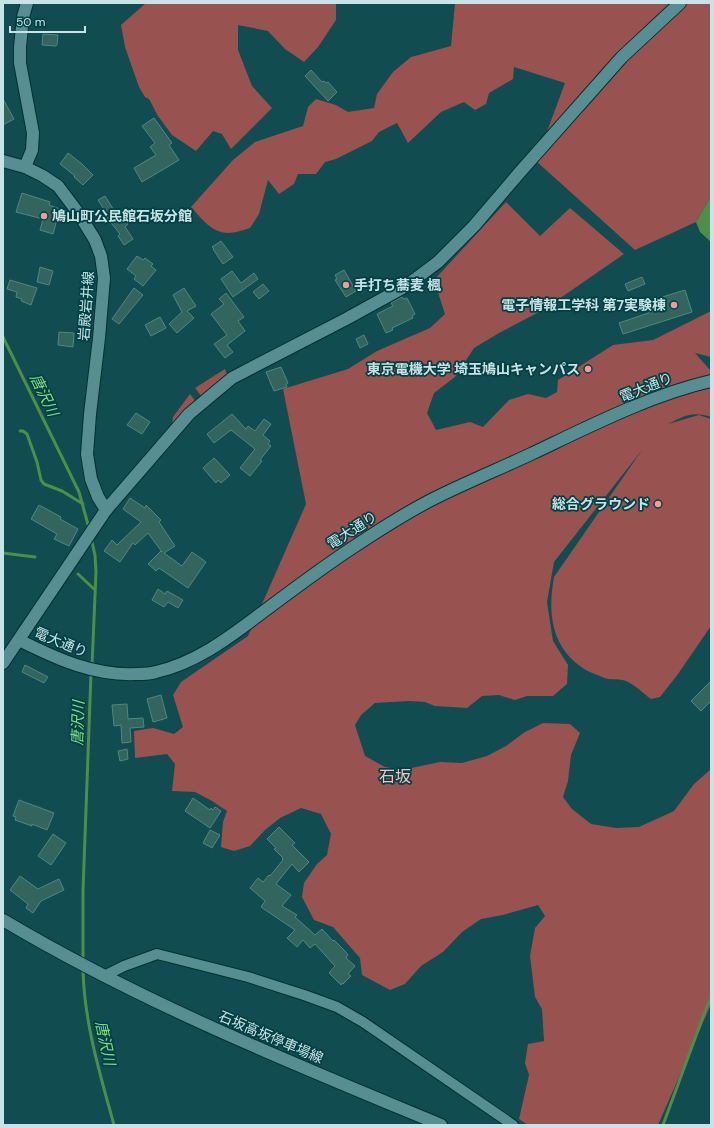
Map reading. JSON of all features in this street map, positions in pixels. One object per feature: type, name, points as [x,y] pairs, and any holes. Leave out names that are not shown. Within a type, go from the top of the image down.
[{"type":"street","points":[[25,166],[32,150],[33,133],[20,63],[23,17],[28,3]]},
{"type":"street","points":[[3,663],[103,515],[189,414],[232,378],[406,286],[438,262],[474,226],[622,57],[680,3]]},
{"type":"street","name":"岩殿岩井線","points":[[3,161],[25,166],[58,186],[79,214],[95,240],[101,256],[104,278],[87,454],[91,479],[103,515]]},
{"type":"street","name":"電大通り","points":[[19,640],[55,658],[78,667],[103,673],[154,673],[178,667],[196,659],[232,635],[352,547],[395,520],[436,498],[639,405],[691,386],[711,381]]},
{"type":"street","name":"石坂高坂停車場線","points":[[3,920],[70,959],[176,1012],[268,1053],[441,1125]]},
{"type":"street","points":[[104,976],[124,966],[157,954],[248,977],[304,995],[337,1008],[363,1022],[513,1125]]},
{"type":"shaded area","points":[[146,3],[336,3],[336,20],[318,47],[304,62],[285,49],[268,31],[238,25],[238,50],[252,86],[272,108],[231,149],[222,134],[213,131],[196,151],[172,135],[158,116],[149,99],[145,97],[139,87],[125,47],[121,25]]},
{"type":"shaded area","points":[[455,3],[711,3],[711,196],[696,222],[635,250],[536,161],[565,83],[514,67],[513,79],[489,93],[486,104],[475,110],[464,102],[441,112],[408,143],[397,123],[379,132],[372,141],[336,159],[325,162],[316,174],[298,174],[294,184],[279,194],[268,180],[259,214],[250,228],[231,233],[222,232],[207,224],[191,207],[233,160],[255,142],[303,126],[308,107],[316,99],[336,105],[348,112],[374,108],[377,94],[393,72],[411,57],[451,46]]},
{"type":"shaded area","points":[[711,196],[711,242],[700,232],[696,222]]},
{"type":"shaded area","points":[[506,202],[540,236],[570,208],[624,254],[543,310],[474,348],[455,377],[434,393],[427,413],[436,430],[470,422],[483,427],[509,400],[528,394],[546,398],[557,392],[558,380],[613,345],[653,340],[711,311],[711,357],[695,353],[711,371],[711,417],[694,414],[668,424],[699,415],[711,419],[711,626],[678,674],[660,697],[651,699],[629,682],[605,678],[582,668],[570,657],[562,647],[557,637],[551,602],[554,577],[642,450],[554,562],[547,602],[553,641],[568,665],[567,684],[553,696],[527,696],[515,700],[499,695],[482,696],[467,708],[435,706],[425,702],[409,701],[375,703],[361,715],[355,725],[365,756],[385,767],[402,770],[440,762],[462,763],[487,756],[506,746],[525,732],[543,723],[570,724],[580,733],[571,755],[568,781],[563,797],[572,809],[591,824],[616,828],[639,827],[674,811],[694,784],[711,769],[711,1004],[658,1125],[528,1125],[519,1119],[529,1075],[525,1063],[528,1044],[544,1041],[542,1009],[535,997],[530,956],[535,928],[545,916],[538,905],[503,915],[481,919],[462,932],[443,952],[421,966],[405,984],[390,990],[362,975],[360,958],[333,927],[314,920],[302,897],[304,883],[317,864],[327,855],[331,834],[321,814],[301,808],[280,818],[265,830],[250,846],[234,851],[221,847],[223,822],[227,811],[195,792],[172,791],[175,764],[167,754],[135,758],[134,731],[153,728],[174,734],[183,727],[173,695],[181,682],[248,636],[306,504],[283,389],[348,369],[377,351],[430,328],[445,314],[434,280]]},
{"type":"shaded area","points":[[225,369],[228,377],[202,397],[195,388]]},
{"type":"shaded area","points":[[190,394],[196,402],[172,427],[173,417]]},
{"type":"building","points":[[43,34],[58,35],[57,45],[42,45]]},
{"type":"building","points":[[311,70],[322,82],[328,82],[337,92],[328,101],[305,76]]},
{"type":"building","points":[[3,99],[14,119],[3,125]]},
{"type":"building","points":[[154,118],[172,143],[169,145],[179,160],[142,182],[134,168],[156,155],[150,147],[155,143],[142,126]]},
{"type":"building","points":[[68,153],[93,175],[83,185],[74,177],[75,176],[60,164]]},
{"type":"building","name":"鳩山町公民館石坂分館","points":[[22,193],[50,202],[49,205],[60,209],[53,234],[40,230],[43,219],[16,212]]},
{"type":"building","points":[[105,196],[115,212],[116,210],[128,224],[125,227],[133,239],[124,245],[118,236],[120,234],[107,218],[109,217],[98,200]]},
{"type":"building","points":[[221,241],[233,257],[223,264],[212,247]]},
{"type":"building","points":[[137,256],[143,260],[145,258],[153,264],[151,266],[156,270],[143,286],[134,279],[136,276],[127,269]]},
{"type":"building","points":[[40,267],[53,271],[49,285],[37,282]]},
{"type":"building","name":"手打ち蕎麦 楓","points":[[344,270],[356,291],[346,297],[335,280],[337,279],[335,275]]},
{"type":"building","points":[[232,271],[241,283],[254,273],[258,279],[233,297],[221,279]]},
{"type":"building","points":[[642,277],[645,284],[628,291],[625,284]]},
{"type":"building","points":[[10,280],[37,288],[31,305],[16,297],[17,292],[7,289]]},
{"type":"building","points":[[263,284],[269,291],[259,299],[253,292]]},
{"type":"building","points":[[134,288],[143,295],[119,324],[112,319]]},
{"type":"building","points":[[184,288],[196,306],[187,311],[194,318],[177,333],[169,324],[182,312],[173,295]]},
{"type":"building","points":[[685,290],[692,312],[623,334],[619,323],[660,309],[656,299]]},
{"type":"building","points":[[226,293],[244,317],[238,321],[245,331],[227,345],[233,352],[225,358],[214,344],[227,335],[211,314],[224,304],[219,299]]},
{"type":"building","points":[[402,297],[404,299],[407,298],[415,314],[412,316],[413,318],[392,328],[393,330],[386,333],[377,314],[393,306],[391,303]]},
{"type":"building","points":[[160,317],[166,328],[151,336],[145,325]]},
{"type":"building","points":[[59,332],[74,333],[73,347],[58,345]]},
{"type":"building","points":[[364,335],[368,344],[360,348],[356,339]]},
{"type":"building","points":[[281,367],[288,383],[286,384],[287,387],[274,391],[266,372]]},
{"type":"building","points":[[136,413],[150,422],[142,434],[127,425]]},
{"type":"building","points":[[232,414],[246,429],[248,426],[255,431],[264,419],[271,424],[263,435],[270,441],[268,444],[271,446],[260,460],[262,461],[250,476],[240,468],[255,449],[231,430],[214,443],[207,434]]},
{"type":"building","points":[[214,458],[230,475],[221,483],[218,480],[216,483],[203,468]]},
{"type":"building","points":[[130,498],[145,508],[146,505],[161,520],[159,522],[175,546],[164,553],[182,566],[192,552],[206,562],[188,588],[159,568],[156,571],[148,564],[161,551],[162,552],[148,533],[135,545],[133,543],[120,562],[104,551],[112,540],[117,545],[141,522],[123,509]]},
{"type":"building","points":[[39,505],[61,517],[60,519],[78,529],[69,546],[54,539],[57,534],[31,519]]},
{"type":"building","points":[[158,589],[165,594],[167,591],[183,600],[178,608],[168,602],[164,607],[152,600]]},
{"type":"building","points":[[25,665],[48,677],[44,683],[22,672]]},
{"type":"building","points":[[711,681],[711,701],[701,711],[691,701]]},
{"type":"building","points":[[161,695],[167,718],[153,722],[147,699]]},
{"type":"building","points":[[127,704],[128,719],[143,718],[144,727],[130,728],[131,742],[122,743],[121,725],[114,726],[112,705]]},
{"type":"building","points":[[127,749],[128,759],[120,761],[118,751]]},
{"type":"building","points":[[193,798],[210,810],[211,808],[213,810],[215,807],[221,811],[210,828],[185,811]]},
{"type":"building","points":[[19,800],[54,813],[47,830],[32,824],[32,826],[15,820],[16,817],[13,816]]},
{"type":"building","points":[[279,827],[295,843],[292,845],[309,862],[299,872],[292,864],[276,884],[291,895],[282,906],[297,915],[295,917],[315,935],[322,929],[348,955],[346,958],[355,966],[348,974],[351,976],[341,985],[329,973],[335,966],[315,944],[310,948],[303,940],[297,947],[287,938],[295,930],[261,907],[265,901],[250,888],[258,878],[263,882],[283,860],[283,858],[274,849],[276,848],[267,839]]},
{"type":"building","points":[[210,830],[220,835],[212,848],[203,843]]},
{"type":"building","points":[[53,834],[66,843],[51,865],[38,856]]},
{"type":"building","points":[[20,876],[38,889],[59,879],[64,890],[41,901],[33,913],[26,908],[28,904],[10,890]]},
{"type":"waterway","name":"唐沢川","points":[[3,337],[79,492],[89,528]]},
{"type":"waterway","points":[[20,431],[27,434],[37,462],[41,480],[44,484],[62,491],[83,504]]},
{"type":"waterway","name":"唐沢川","points":[[91,538],[95,555],[96,572],[92,666]]},
{"type":"waterway","points":[[3,553],[35,557]]},
{"type":"waterway","points":[[78,574],[94,589]]},
{"type":"waterway","name":"唐沢川","points":[[83,961],[83,891],[91,673]]},
{"type":"waterway","name":"唐沢川","points":[[83,969],[86,1009],[98,1067],[114,1125]]},
{"type":"waterway","points":[[663,1125],[707,1006],[711,999]]},
{"type":"place","name":"鳩山町公民館石坂分館","points":[[44,216]]},
{"type":"place","name":"手打ち蕎麦 楓","points":[[346,285]]},
{"type":"place","name":"電子情報工学科 第7実験棟","points":[[674,305]]},
{"type":"place","name":"東京電機大学 埼玉鳩山キャンパス","points":[[588,369]]},
{"type":"place","name":"総合グラウンド","points":[[658,504]]},
{"type":"district","name":"石坂","points":[[395,776]]}]
